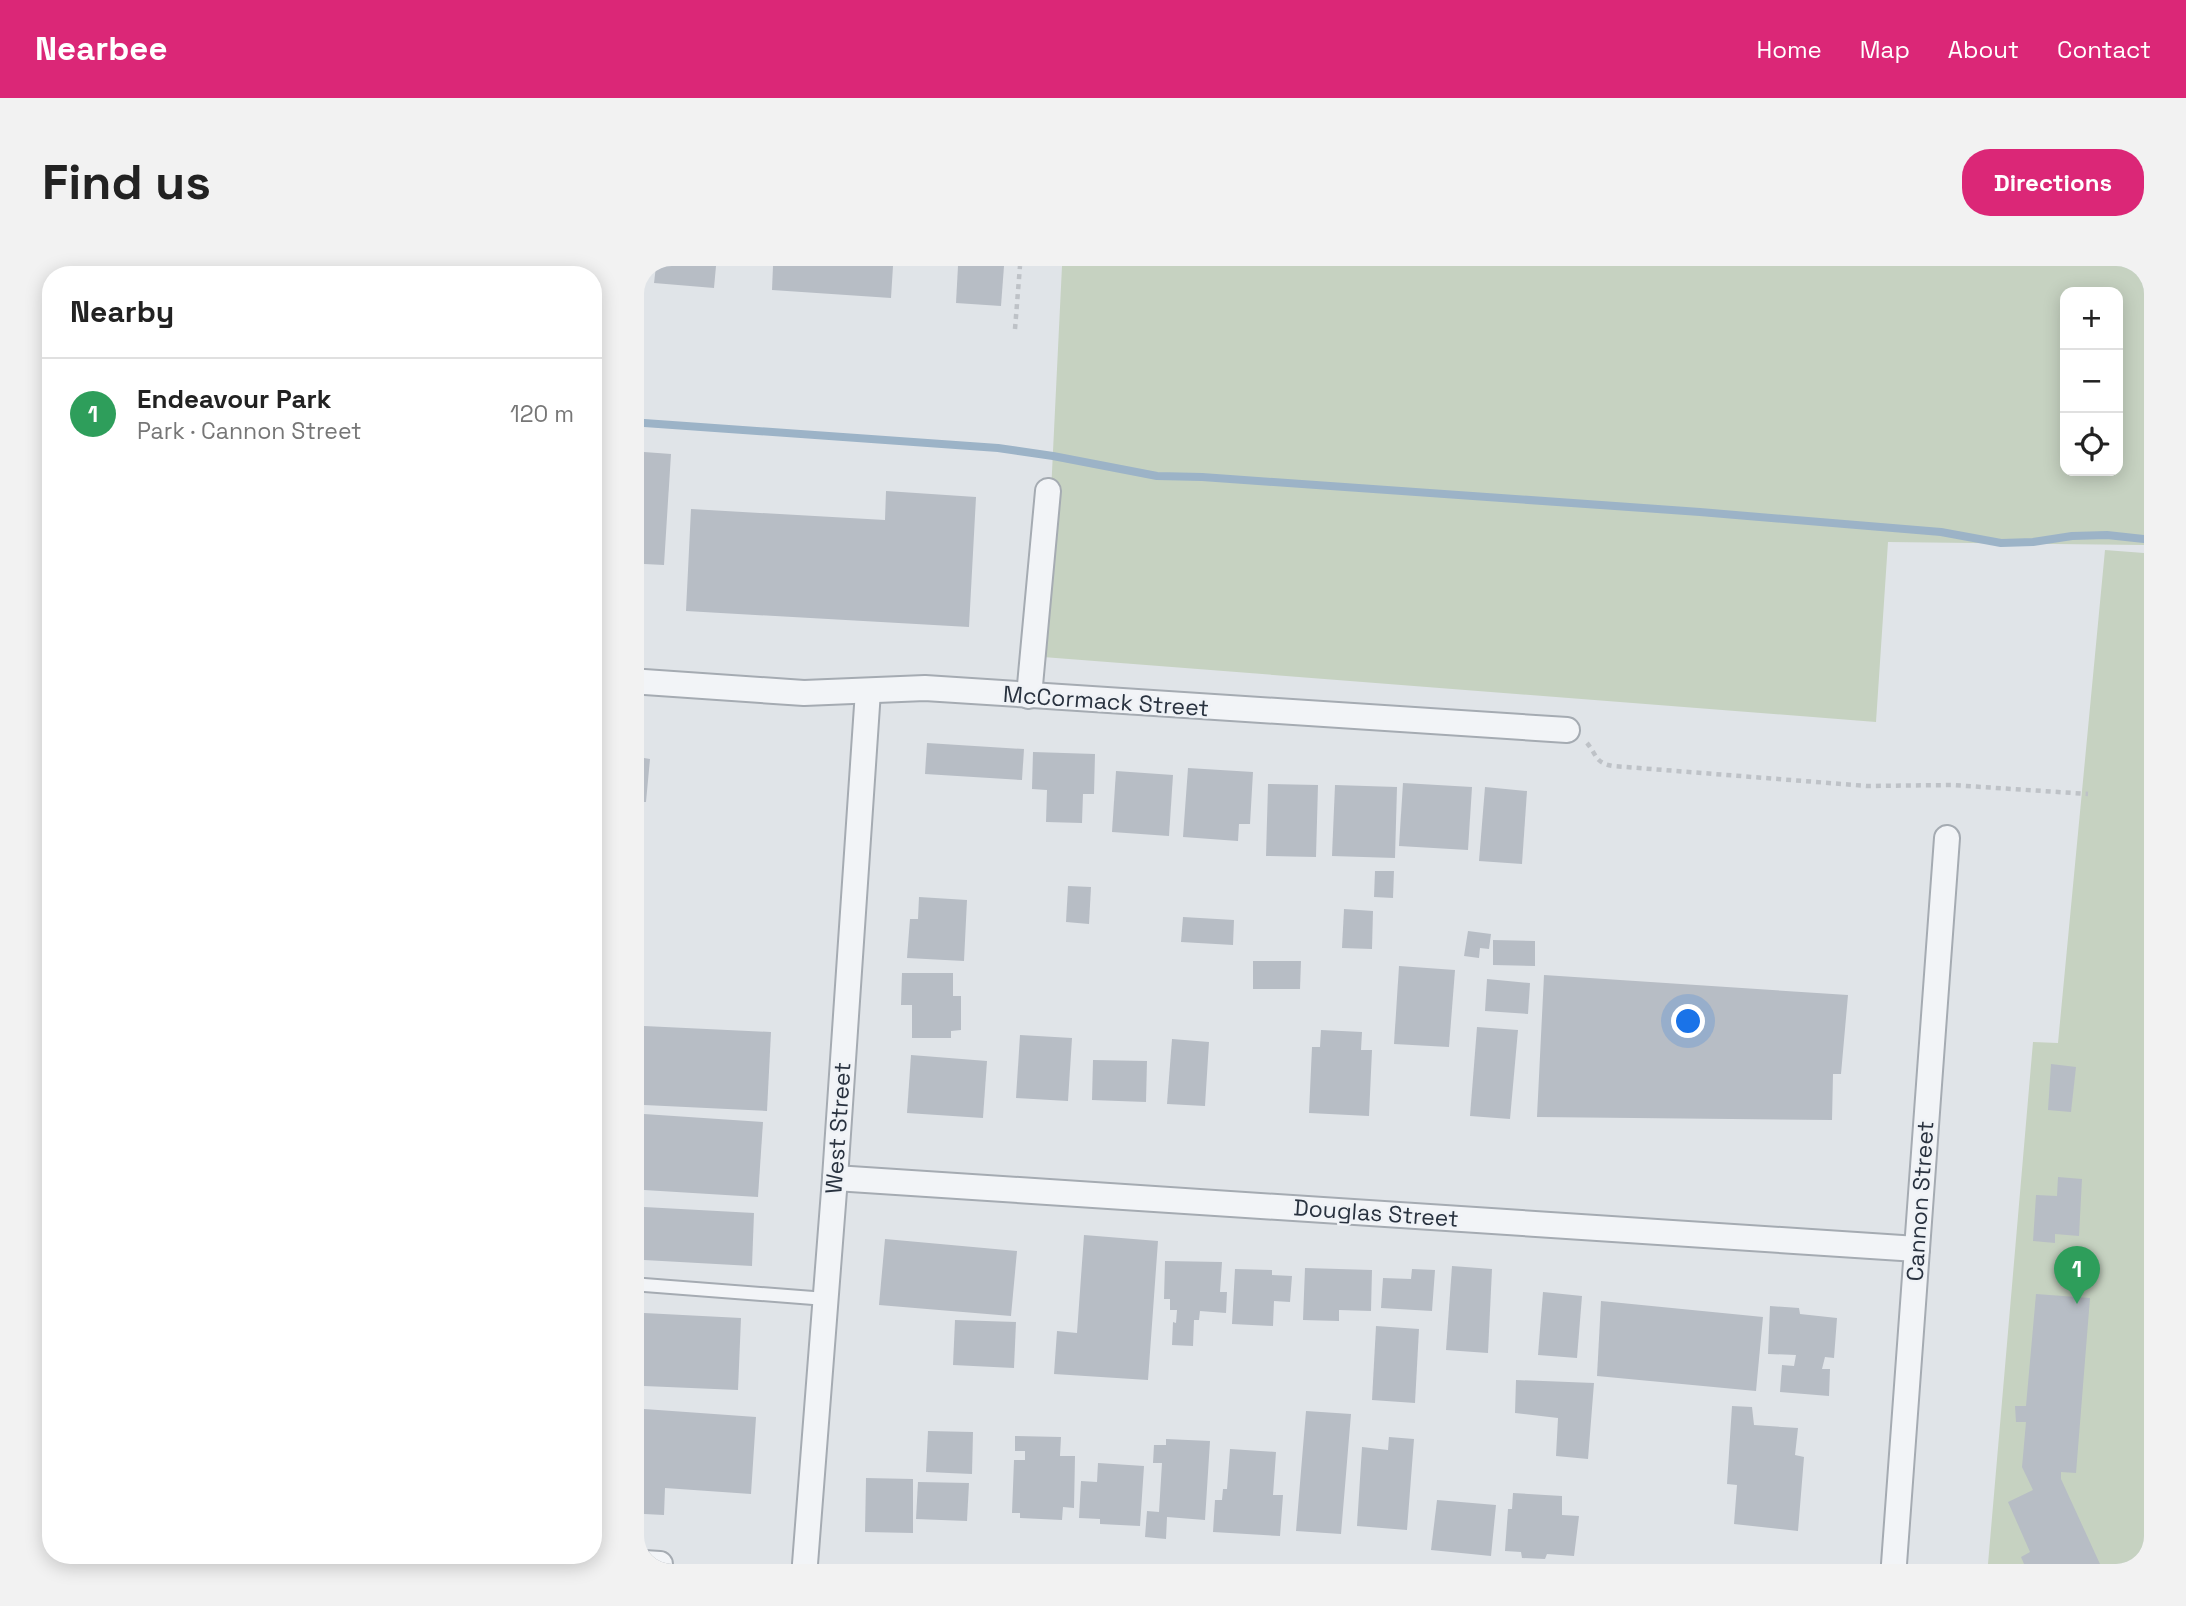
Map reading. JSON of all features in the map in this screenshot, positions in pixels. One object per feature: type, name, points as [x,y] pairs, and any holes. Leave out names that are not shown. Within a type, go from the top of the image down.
[{"type":"street","points":[[1029,696],[1048,491]]},
{"type":"street","name":"McCormack Street","points":[[644,682],[804,693],[925,688],[1567,730]]},
{"type":"street","name":"West Street","points":[[805,1564],[835,1178],[868,691]]},
{"type":"street","name":"Cannon Street","points":[[1894,1564],[1947,838]]},
{"type":"street","name":"Douglas Street","points":[[835,1178],[1917,1249]]},
{"type":"street","points":[[644,1563],[660,1564]]},
{"type":"lane","points":[[644,1285],[826,1299]]},
{"type":"path","points":[[1015,328],[1020,266]]},
{"type":"path","points":[[1567,730],[1584,740],[1590,746],[1594,757],[1605,765],[1867,786],[1952,785],[2088,794]]},
{"type":"green space","points":[[1062,266],[2144,266],[2144,545],[1888,542],[1876,722],[1043,657]]},
{"type":"green space","points":[[2105,550],[2144,553],[2144,1564],[1988,1564],[2033,1042],[2058,1043]]},
{"type":"building","points":[[656,266],[716,266],[714,288],[654,283]]},
{"type":"building","points":[[773,266],[893,266],[891,298],[772,290]]},
{"type":"building","points":[[958,266],[1004,266],[1001,306],[956,303]]},
{"type":"building","points":[[644,452],[671,454],[664,565],[644,564]]},
{"type":"building","points":[[886,491],[976,497],[969,627],[686,611],[691,509],[885,520]]},
{"type":"building","points":[[927,743],[1024,749],[1022,780],[925,774]]},
{"type":"building","points":[[1033,752],[1095,754],[1094,794],[1083,794],[1082,823],[1046,822],[1047,790],[1032,789]]},
{"type":"building","points":[[644,758],[650,759],[646,802],[644,802]]},
{"type":"building","points":[[1188,768],[1253,772],[1250,824],[1239,824],[1238,841],[1183,837]]},
{"type":"building","points":[[1116,771],[1173,775],[1169,836],[1112,832]]},
{"type":"building","points":[[1403,783],[1472,787],[1468,850],[1399,846]]},
{"type":"building","points":[[1268,784],[1318,785],[1316,857],[1266,856]]},
{"type":"building","points":[[1335,785],[1397,787],[1395,858],[1332,856]]},
{"type":"building","points":[[1485,787],[1527,791],[1522,864],[1479,861]]},
{"type":"building","points":[[1375,871],[1394,871],[1393,898],[1374,897]]},
{"type":"building","points":[[1068,886],[1091,887],[1089,924],[1066,922]]},
{"type":"building","points":[[919,897],[967,900],[964,961],[907,958],[910,919],[918,919]]},
{"type":"building","points":[[1344,909],[1373,911],[1372,949],[1342,948]]},
{"type":"building","points":[[1183,917],[1234,920],[1233,945],[1181,942]]},
{"type":"building","points":[[1468,931],[1491,934],[1489,949],[1480,948],[1479,958],[1464,956]]},
{"type":"building","points":[[1493,940],[1535,941],[1535,966],[1493,965]]},
{"type":"building","points":[[1253,961],[1301,961],[1300,989],[1253,989]]},
{"type":"building","points":[[1399,966],[1455,970],[1449,1047],[1394,1044]]},
{"type":"building","points":[[902,973],[953,973],[953,996],[961,996],[961,1030],[951,1031],[951,1038],[912,1038],[912,1005],[901,1005]]},
{"type":"building","points":[[1544,975],[1848,995],[1841,1074],[1833,1074],[1832,1120],[1537,1117]]},
{"type":"building","points":[[1487,979],[1530,983],[1528,1014],[1485,1011]]},
{"type":"building","points":[[644,1026],[771,1032],[767,1111],[644,1105]]},
{"type":"building","points":[[1477,1027],[1518,1030],[1510,1119],[1470,1116]]},
{"type":"building","points":[[1321,1030],[1362,1032],[1361,1050],[1372,1050],[1369,1116],[1309,1113],[1312,1047],[1320,1047]]},
{"type":"building","points":[[1020,1035],[1072,1038],[1068,1101],[1016,1098]]},
{"type":"building","points":[[1172,1039],[1209,1042],[1205,1106],[1167,1104]]},
{"type":"building","points":[[911,1055],[987,1061],[983,1118],[907,1113]]},
{"type":"building","points":[[1093,1060],[1147,1061],[1146,1102],[1092,1100]]},
{"type":"building","points":[[2051,1064],[2076,1067],[2071,1112],[2048,1110]]},
{"type":"building","points":[[644,1114],[763,1122],[758,1197],[644,1190]]},
{"type":"building","points":[[2058,1177],[2082,1179],[2079,1236],[2055,1234],[2055,1243],[2033,1241],[2036,1195],[2057,1196]]},
{"type":"building","points":[[644,1207],[754,1213],[752,1266],[644,1260]]},
{"type":"building","points":[[1084,1235],[1158,1241],[1148,1380],[1054,1374],[1057,1331],[1077,1333]]},
{"type":"building","points":[[885,1239],[1017,1251],[1011,1316],[879,1305]]},
{"type":"building","points":[[1165,1261],[1222,1262],[1220,1292],[1227,1292],[1226,1313],[1200,1311],[1199,1320],[1194,1320],[1193,1346],[1172,1345],[1173,1322],[1176,1323],[1177,1310],[1170,1310],[1170,1299],[1164,1299]]},
{"type":"building","points":[[1452,1266],[1492,1269],[1488,1353],[1446,1350]]},
{"type":"building","points":[[1305,1268],[1372,1270],[1371,1311],[1339,1310],[1339,1321],[1303,1320]]},
{"type":"building","points":[[1235,1269],[1272,1270],[1272,1275],[1292,1276],[1290,1302],[1274,1301],[1273,1326],[1232,1324]]},
{"type":"building","points":[[1412,1269],[1435,1270],[1432,1311],[1381,1308],[1383,1278],[1411,1279]]},
{"type":"building","points":[[1543,1292],[1582,1296],[1577,1358],[1538,1355]]},
{"type":"building","points":[[2036,1294],[2090,1298],[2076,1473],[2061,1472],[2061,1479],[2100,1564],[2024,1564],[2021,1557],[2030,1552],[2008,1502],[2033,1490],[2022,1467],[2026,1422],[2016,1422],[2015,1406],[2026,1406]]},
{"type":"building","points":[[1601,1301],[1763,1317],[1756,1391],[1597,1376]]},
{"type":"building","points":[[1770,1306],[1799,1308],[1800,1314],[1837,1318],[1834,1358],[1825,1357],[1822,1369],[1830,1369],[1829,1396],[1780,1392],[1782,1365],[1794,1366],[1796,1355],[1768,1354]]},
{"type":"building","points":[[644,1313],[741,1318],[738,1390],[644,1386]]},
{"type":"building","points":[[955,1320],[1016,1322],[1014,1368],[953,1365]]},
{"type":"building","points":[[1376,1326],[1419,1329],[1415,1403],[1372,1400]]},
{"type":"building","points":[[1516,1380],[1594,1383],[1588,1459],[1556,1456],[1558,1418],[1515,1413]]},
{"type":"building","points":[[1732,1406],[1752,1407],[1754,1425],[1798,1428],[1795,1455],[1804,1457],[1798,1531],[1734,1524],[1737,1485],[1727,1484]]},
{"type":"building","points":[[644,1409],[756,1417],[751,1494],[665,1488],[664,1515],[644,1514]]},
{"type":"building","points":[[1306,1411],[1351,1414],[1341,1534],[1296,1531]]},
{"type":"building","points":[[928,1431],[973,1432],[972,1474],[926,1472]]},
{"type":"building","points":[[1015,1436],[1061,1437],[1060,1456],[1075,1456],[1074,1508],[1063,1507],[1062,1520],[1020,1518],[1020,1513],[1012,1513],[1014,1460],[1025,1460],[1025,1451],[1015,1451]]},
{"type":"building","points":[[1389,1437],[1414,1439],[1407,1530],[1357,1526],[1362,1447],[1388,1450]]},
{"type":"building","points":[[1166,1439],[1210,1441],[1205,1520],[1167,1517],[1166,1539],[1145,1537],[1147,1511],[1159,1512],[1162,1463],[1153,1463],[1154,1445],[1166,1445]]},
{"type":"building","points":[[1230,1449],[1276,1452],[1273,1495],[1283,1495],[1280,1536],[1213,1532],[1215,1500],[1222,1500],[1223,1489],[1227,1489]]},
{"type":"building","points":[[1098,1463],[1144,1466],[1140,1526],[1100,1524],[1100,1519],[1079,1518],[1081,1481],[1097,1482]]},
{"type":"building","points":[[866,1478],[913,1479],[913,1533],[865,1532]]},
{"type":"building","points":[[918,1482],[969,1483],[967,1521],[916,1519]]},
{"type":"building","points":[[1513,1493],[1562,1496],[1562,1515],[1579,1516],[1574,1556],[1547,1554],[1545,1559],[1522,1558],[1521,1552],[1505,1551],[1508,1509],[1512,1509]]},
{"type":"building","points":[[1437,1500],[1496,1505],[1491,1556],[1431,1550]]},
{"type":"waterway","points":[[644,423],[998,448],[1157,476],[1700,512],[1941,532],[2001,543],[2107,535],[2144,539]]},
{"type":"place","name":"Endeavour Park","points":[[2077,1304]]}]
